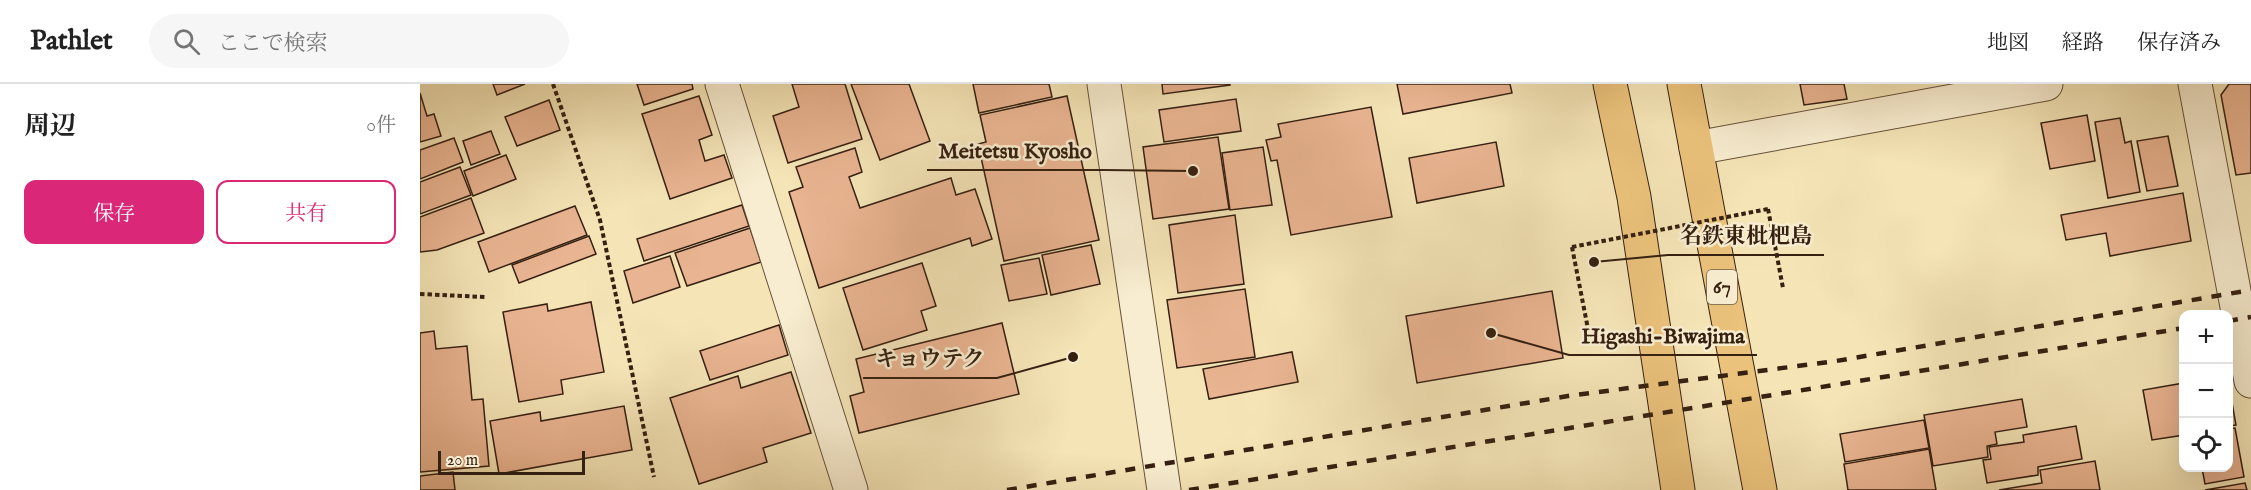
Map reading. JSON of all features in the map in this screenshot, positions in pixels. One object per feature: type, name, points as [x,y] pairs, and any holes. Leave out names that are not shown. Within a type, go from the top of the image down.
[{"type":"main road","points":[[1610,84],[1634,197],[1678,490]]},
{"type":"main road","name":"67","points":[[1684,84],[1760,490]]},
{"type":"street","points":[[722,84],[851,490]]},
{"type":"street","points":[[1104,84],[1164,490]]},
{"type":"street","points":[[1696,148],[2046,84]]},
{"type":"street","points":[[2195,84],[2251,381]]},
{"type":"path","points":[[553,84],[600,220],[654,477]]},
{"type":"path","points":[[1588,329],[1572,247],[1768,209],[1783,288]]},
{"type":"path","points":[[420,294],[485,297]]},
{"type":"building","points":[[493,84],[525,84],[497,95]]},
{"type":"building","points":[[637,84],[692,84],[693,89],[644,105]]},
{"type":"building","points":[[792,84],[845,84],[862,139],[788,163],[773,116],[799,107]]},
{"type":"building","points":[[851,84],[909,84],[930,141],[880,160]]},
{"type":"building","points":[[973,84],[1049,84],[1052,97],[979,113]]},
{"type":"building","points":[[1162,84],[1230,84],[1230,85],[1163,94]]},
{"type":"building","points":[[1397,84],[1510,84],[1512,93],[1403,114]]},
{"type":"building","points":[[1800,84],[1844,84],[1847,99],[1804,105]]},
{"type":"building","points":[[2229,84],[2251,84],[2251,173],[2236,175],[2221,95]]},
{"type":"building","points":[[420,93],[427,116],[434,114],[441,136],[420,142]]},
{"type":"building","points":[[699,96],[712,135],[699,140],[705,161],[724,155],[732,178],[670,199],[642,114]]},
{"type":"building","points":[[1067,96],[1099,240],[1004,261],[978,144],[986,142],[980,115]]},
{"type":"building","points":[[1236,99],[1241,131],[1164,142],[1159,110]]},
{"type":"building","points":[[549,100],[560,130],[517,146],[505,117]]},
{"type":"building","points":[[1371,107],[1392,217],[1291,235],[1277,160],[1271,161],[1266,140],[1281,137],[1278,124]]},
{"type":"building","points":[[2087,115],[2095,161],[2050,169],[2041,123]]},
{"type":"building","points":[[2120,118],[2125,143],[2131,141],[2140,192],[2108,198],[2095,122]]},
{"type":"building","points":[[491,131],[500,154],[471,165],[463,141]]},
{"type":"building","points":[[2168,136],[2178,186],[2147,191],[2137,141]]},
{"type":"building","points":[[1218,137],[1229,209],[1153,219],[1143,147]]},
{"type":"building","points":[[454,138],[463,162],[420,179],[420,150]]},
{"type":"building","points":[[1496,142],[1504,186],[1417,203],[1409,158]]},
{"type":"building","points":[[1263,147],[1272,205],[1230,210],[1222,153]]},
{"type":"building","points":[[855,148],[862,172],[849,177],[860,208],[951,178],[956,195],[975,189],[992,239],[972,246],[970,238],[819,288],[789,192],[803,187],[796,167]]},
{"type":"building","points":[[506,155],[516,179],[473,196],[464,171]]},
{"type":"building","points":[[460,167],[471,195],[420,214],[420,182]]},
{"type":"building","points":[[2183,193],[2191,241],[2110,256],[2106,233],[2066,240],[2061,215]]},
{"type":"building","points":[[471,198],[484,233],[437,250],[420,252],[420,217]]},
{"type":"building","points":[[742,205],[749,226],[644,261],[637,239]]},
{"type":"building","points":[[575,206],[587,235],[489,272],[478,242]]},
{"type":"building","points":[[1235,215],[1244,284],[1178,293],[1169,225]]},
{"type":"building","points":[[750,228],[761,262],[687,286],[675,253]]},
{"type":"building","points":[[589,236],[596,254],[519,283],[512,265]]},
{"type":"building","points":[[1091,245],[1100,284],[1051,295],[1042,255]]},
{"type":"building","points":[[670,256],[680,287],[633,303],[624,271]]},
{"type":"building","points":[[1039,258],[1047,294],[1009,301],[1001,265]]},
{"type":"building","points":[[922,263],[936,306],[921,311],[927,330],[863,350],[843,288]]},
{"type":"building","points":[[1245,289],[1255,357],[1177,368],[1167,300]]},
{"type":"building","points":[[1552,291],[1563,358],[1417,383],[1406,316]]},
{"type":"building","points":[[591,302],[604,372],[561,380],[563,394],[519,402],[503,312],[547,304],[548,311]]},
{"type":"building","points":[[1002,323],[1019,394],[859,433],[850,396],[864,392],[856,359]]},
{"type":"building","points":[[779,325],[788,355],[710,380],[700,351]]},
{"type":"building","points":[[434,331],[436,349],[467,346],[472,400],[483,399],[489,466],[420,472],[420,333]]},
{"type":"building","points":[[1292,352],[1298,382],[1209,399],[1203,369]]},
{"type":"building","points":[[791,372],[811,433],[763,448],[767,462],[699,484],[670,398],[738,376],[741,388]]},
{"type":"building","points":[[2179,384],[2179,436],[2152,440],[2143,390]]},
{"type":"building","points":[[2022,399],[2027,427],[1995,432],[1997,444],[1987,446],[1988,457],[1933,466],[1924,415]]},
{"type":"building","points":[[624,406],[632,450],[499,474],[490,421],[540,412],[541,421]]},
{"type":"building","points":[[2233,408],[2236,425],[2233,425]]},
{"type":"building","points":[[1924,420],[1929,448],[1845,462],[1840,434]]},
{"type":"building","points":[[2076,426],[2082,459],[2038,467],[2038,475],[1987,483],[1983,460],[1991,459],[1989,447],[2024,442],[2023,435]]},
{"type":"building","points":[[2233,428],[2235,428],[2244,477],[2205,484],[2203,472],[2233,472]]},
{"type":"building","points":[[1929,449],[1936,490],[1848,490],[1844,464]]},
{"type":"building","points":[[2095,461],[2100,490],[1999,490],[2042,483],[2040,470]]},
{"type":"building","points":[[453,472],[455,490],[420,490],[420,476]]},
{"type":"building","points":[[2245,483],[2247,490],[2205,490]]},
{"type":"railway","points":[[1007,490],[1568,396],[1836,361],[2251,290]]},
{"type":"railway","points":[[2233,320],[2251,317]]},
{"type":"railway","points":[[1189,490],[2179,329]]},
{"type":"place","name":"Meitetsu Kyosho","points":[[1193,171]]},
{"type":"place","name":"名鉄東枇杷島","points":[[1594,262]]},
{"type":"place","name":"Higashi-Biwajima","points":[[1491,333]]},
{"type":"place","name":"キョウテク","points":[[1073,357]]}]
